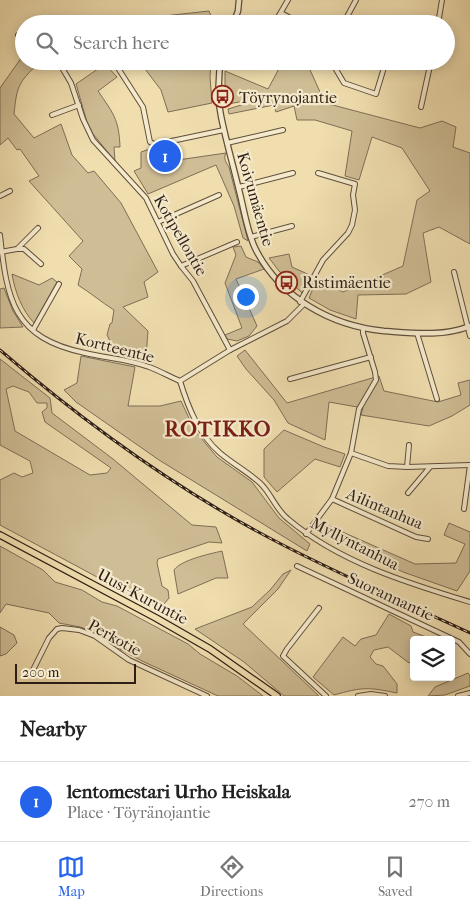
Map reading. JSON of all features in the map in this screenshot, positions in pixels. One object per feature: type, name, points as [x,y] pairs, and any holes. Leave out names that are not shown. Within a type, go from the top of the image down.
[{"type":"main road","name":"Uusi-Kuruntie","points":[[0,535],[214,651],[277,696]]},
{"type":"main road","name":"Uusi-Kuruntie","points":[[268,690],[272,696]]},
{"type":"street","points":[[236,15],[239,0]]},
{"type":"street","points":[[285,15],[281,13],[288,0]]},
{"type":"street","points":[[347,15],[356,0]]},
{"type":"street","points":[[440,15],[442,0]]},
{"type":"street","name":"Kotipellontie","points":[[63,70],[72,84],[86,126],[93,140],[146,198],[181,266],[193,282],[230,350]]},
{"type":"street","points":[[119,70],[143,106],[150,142],[154,144],[162,143],[224,130]]},
{"type":"street","name":"Koivumäentie","points":[[220,70],[218,98],[224,130],[251,237],[256,250],[272,274],[302,303],[336,320],[363,328],[417,333],[445,333],[469,327]]},
{"type":"street","points":[[336,70],[344,83],[376,94],[383,70]]},
{"type":"street","points":[[421,107],[430,70]]},
{"type":"street","points":[[52,115],[79,104]]},
{"type":"street","points":[[227,143],[283,130]]},
{"type":"street","points":[[239,187],[293,173]]},
{"type":"street","points":[[180,381],[230,350],[287,321],[302,303],[322,260],[348,233],[354,217],[354,184],[318,173]]},
{"type":"street","points":[[0,196],[10,191]]},
{"type":"street","points":[[158,222],[219,195]]},
{"type":"street","points":[[251,237],[292,226]]},
{"type":"street","points":[[17,249],[38,228]]},
{"type":"street","name":"Kortteentie","points":[[0,235],[7,286],[12,302],[21,317],[33,330],[48,340],[71,350],[148,366],[180,381]]},
{"type":"street","points":[[181,266],[236,242]]},
{"type":"street","points":[[1,252],[24,249],[41,264]]},
{"type":"street","points":[[454,272],[470,336]]},
{"type":"street","points":[[33,330],[59,284]]},
{"type":"street","points":[[306,534],[332,499],[351,453],[359,409],[376,380],[376,372],[370,357],[363,328]]},
{"type":"street","points":[[417,333],[437,399]]},
{"type":"street","points":[[290,379],[370,357]]},
{"type":"street","name":"Myllyntanhua","points":[[180,381],[191,413],[208,440],[219,452],[263,486],[285,517],[306,534],[326,546],[398,580],[470,602]]},
{"type":"street","points":[[407,468],[409,445]]},
{"type":"street","points":[[351,453],[388,466],[407,468],[470,465],[464,509]]},
{"type":"street","points":[[408,493],[430,467]]},
{"type":"street","name":"Ailintanhua","points":[[332,499],[416,537],[428,539]]},
{"type":"street","name":"Suorannantie","points":[[297,566],[459,642],[470,654]]},
{"type":"street","points":[[319,608],[286,649],[283,656],[326,696]]},
{"type":"street","name":"Perkotie","points":[[31,674],[49,638],[57,629],[79,630],[95,636],[129,660],[207,696]]},
{"type":"street","points":[[458,696],[470,693]]},
{"type":"street","points":[[358,696],[371,694],[385,696]]},
{"type":"shaded area","points":[[209,11],[211,15],[173,15]]},
{"type":"shaded area","points":[[15,67],[15,70],[32,70],[20,84],[16,96],[14,114],[34,138],[61,124],[72,155],[88,173],[94,171],[121,203],[158,272],[144,282],[148,297],[123,307],[148,331],[146,357],[115,351],[107,335],[112,323],[114,310],[78,285],[82,269],[69,256],[83,241],[29,181],[39,176],[20,149],[17,150],[8,138],[0,145],[0,88]]},
{"type":"shaded area","points":[[96,70],[111,70],[117,77],[98,91],[117,123],[120,147],[114,147],[115,161],[93,134],[87,122],[76,84]]},
{"type":"shaded area","points":[[146,70],[210,70],[212,103],[168,112],[161,90]]},
{"type":"shaded area","points":[[278,70],[310,70],[325,103],[420,128],[442,121],[456,127],[453,147],[470,153],[470,244],[439,227],[423,233],[431,282],[406,294],[358,295],[356,319],[330,310],[309,298],[317,279],[343,292],[403,266],[417,200],[430,191],[402,148],[372,137],[359,180],[345,176],[352,131],[315,120],[297,120],[294,106],[276,112],[274,105],[229,114],[228,109],[248,103],[246,101],[227,104],[225,71],[268,89]]},
{"type":"shaded area","points":[[156,147],[164,162],[226,153],[225,160],[229,167],[248,241],[243,238],[234,206],[216,165],[148,194],[134,171],[141,168],[141,152]]},
{"type":"shaded area","points":[[241,246],[246,257],[258,262],[264,269],[236,279],[257,326],[249,336],[237,341],[227,339],[225,335],[242,328],[225,283],[236,255],[233,247]]},
{"type":"shaded area","points":[[289,254],[292,267],[312,276],[302,293],[279,271],[269,258]]},
{"type":"shaded area","points":[[12,274],[39,285],[52,278],[57,282],[34,323],[20,300]]},
{"type":"shaded area","points":[[4,288],[13,311],[23,327],[0,328],[0,289]]},
{"type":"shaded area","points":[[245,350],[287,403],[379,376],[384,391],[438,402],[461,395],[458,383],[470,380],[470,405],[452,416],[429,426],[361,415],[363,408],[329,402],[325,440],[288,423],[274,400],[237,356]]},
{"type":"shaded area","points":[[81,356],[135,367],[128,406],[160,406],[181,401],[195,431],[217,457],[252,482],[279,518],[310,544],[307,551],[159,460],[76,402],[64,390],[77,383]]},
{"type":"shaded area","points":[[0,359],[50,398],[52,413],[113,459],[192,525],[216,527],[222,543],[209,542],[158,559],[157,563],[162,586],[168,590],[169,598],[164,604],[166,614],[0,525],[0,480],[14,473],[22,477],[33,473],[30,461],[0,445]],"holes":[[[13,386],[29,392],[37,403],[47,403],[47,408],[42,412],[45,422],[111,468],[107,473],[90,475],[15,431],[6,389]]]},
{"type":"shaded area","points":[[284,430],[345,454],[340,467],[315,459],[277,492],[264,477],[264,449]]},
{"type":"shaded area","points":[[320,522],[415,564],[456,563],[465,544],[444,535],[449,523],[470,532],[470,571],[457,591],[403,572],[315,529]]},
{"type":"shaded area","points":[[0,546],[43,570],[55,582],[82,590],[102,602],[117,606],[188,644],[200,654],[237,676],[263,696],[218,696],[142,661],[114,646],[98,633],[59,623],[49,613],[6,604],[0,613]]},
{"type":"shaded area","points":[[222,551],[228,578],[216,578],[178,594],[174,570],[178,566],[196,558]]},
{"type":"shaded area","points":[[291,570],[278,589],[243,624],[319,696],[284,696],[244,662],[195,629],[252,607],[283,574]]},
{"type":"shaded area","points":[[389,614],[411,626],[413,632],[424,636],[410,636],[409,663],[388,647],[374,650],[370,657],[376,664],[383,666],[397,684],[397,693],[365,689],[334,695],[313,677],[343,637],[355,646],[361,639],[376,635]]},
{"type":"shaded area","points":[[0,627],[14,635],[17,643],[6,654],[0,656]]},
{"type":"shaded area","points":[[468,673],[470,676],[470,686],[445,695],[428,696],[435,687],[449,681],[455,681],[455,679]]},
{"type":"railway","points":[[0,350],[100,430],[170,479],[243,524],[304,556],[470,633]]},
{"type":"place","name":"Töyrynojantie","points":[[223,97]]},
{"type":"place","name":"lentomestari Urho Heiskala","points":[[165,156]]},
{"type":"place","name":"Ristimäentie","points":[[286,282]]},
{"type":"district","name":"ROTIKKO","points":[[218,429]]}]
